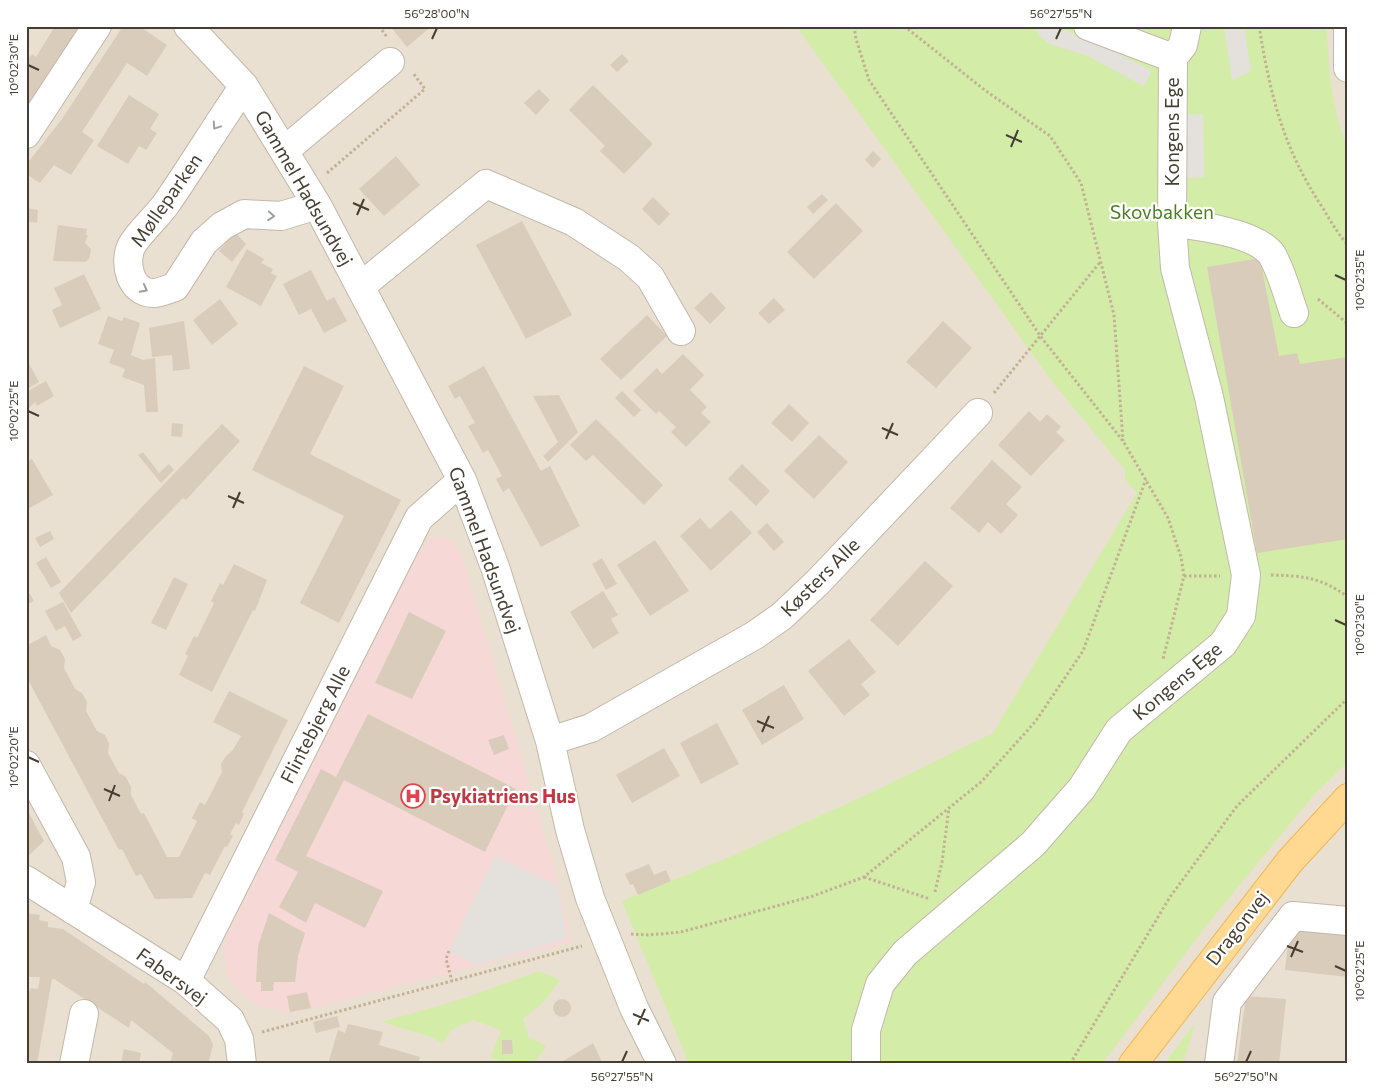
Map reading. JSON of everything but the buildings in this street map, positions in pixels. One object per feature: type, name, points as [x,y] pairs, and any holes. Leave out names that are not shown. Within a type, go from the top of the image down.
[{"type":"main road","name":"Dragonvej","points":[[1133,1064],[1290,862],[1348,798]]},
{"type":"street","points":[[26,134],[97,26]]},
{"type":"street","name":"Gammel Hadsundvej","points":[[188,26],[244,86],[312,196],[462,480],[495,567],[550,741],[570,830],[605,940],[639,1018],[662,1064]]},
{"type":"street","name":"Kongens Ege","points":[[1088,26],[1173,58]]},
{"type":"street","name":"Kongens Ege","points":[[866,1064],[866,1030],[880,984],[905,953],[1033,844],[1082,788],[1119,730],[1224,644],[1241,616],[1246,575],[1209,397],[1175,268],[1172,223],[1173,58],[1183,45],[1187,26]]},
{"type":"street","points":[[1348,26],[1348,68]]},
{"type":"street","points":[[284,151],[396,56]]},
{"type":"street","name":"Mølleparken","points":[[244,86],[213,130],[188,173],[158,216],[132,246],[128,260],[130,276],[139,288],[152,293],[175,287],[204,242],[222,226],[244,214],[282,216],[312,196]]},
{"type":"street","points":[[360,287],[486,184],[574,222],[629,258],[650,277],[681,331]]},
{"type":"street","points":[[1172,223],[1210,227],[1258,244],[1272,255],[1294,313]]},
{"type":"street","name":"Køsters Alle","points":[[550,741],[591,728],[755,635],[782,616],[818,582],[978,413]]},
{"type":"street","name":"Flintebjerg Alle","points":[[186,981],[419,518],[462,480]]},
{"type":"street","points":[[26,765],[76,857],[81,882],[73,910]]},
{"type":"street","name":"Fabersvej","points":[[26,880],[186,981],[230,1020],[241,1051]]},
{"type":"street","points":[[1219,1064],[1227,1002],[1293,916],[1348,921]]},
{"type":"street","points":[[74,1064],[84,1014]]},
{"type":"path","points":[[312,196],[333,169],[425,89],[396,56],[379,26]]},
{"type":"path","points":[[854,26],[856,40],[869,80],[1041,337],[1123,441],[1168,518],[1181,557],[1184,576],[1149,705]]},
{"type":"path","points":[[904,26],[986,91],[1050,136],[1081,183],[1114,315],[1123,441]]},
{"type":"path","points":[[1259,26],[1269,86],[1284,136],[1311,191],[1348,245]]},
{"type":"path","points":[[978,413],[1101,261]]},
{"type":"path","points":[[649,935],[690,930],[813,896],[864,877],[981,782],[1035,722],[1083,651],[1146,479]]},
{"type":"path","points":[[1184,576],[1306,576],[1331,585],[1348,597]]},
{"type":"path","points":[[1070,1064],[1170,897],[1237,806],[1348,698]]},
{"type":"path","points":[[864,877],[933,900],[942,862],[949,808]]},
{"type":"path","points":[[241,1051],[452,981],[605,940]]},
{"type":"path","points":[[449,951],[446,959],[452,981]]},
{"type":"shaded area","points":[[26,26],[1348,26],[1348,1064],[26,1064]]},
{"type":"shaded area","points":[[1033,26],[1055,26],[1118,53],[1152,71],[1144,86],[1088,56],[1050,44],[1041,37]]},
{"type":"shaded area","points":[[1224,26],[1244,26],[1251,71],[1232,80]]},
{"type":"shaded area","points":[[1203,114],[1204,177],[1186,178],[1184,115]]},
{"type":"shaded area","points":[[448,537],[461,554],[556,873],[572,942],[293,1013],[258,1006],[239,991],[228,977],[224,956],[226,938],[416,558],[429,538]]},
{"type":"shaded area","points":[[495,856],[557,885],[568,938],[476,965],[449,951]]},
{"type":"green space","name":"Skovbakken","points":[[796,26],[1327,26],[1332,88],[1338,119],[1348,149],[1348,762],[1313,796],[1206,926],[1102,1064],[689,1064],[622,901],[732,856],[866,795],[993,733],[1137,493],[1125,479],[1125,470],[1054,384]]},
{"type":"green space","points":[[539,971],[560,980],[544,1002],[523,1019],[529,1038],[546,1045],[537,1059],[526,1064],[502,1062],[491,1057],[501,1030],[473,1020],[451,1030],[442,1044],[431,1037],[382,1022],[459,1000]]},
{"type":"green space","points":[[1195,1023],[1183,1064],[1164,1064]]},
{"type":"place","name":"Psykiatriens Hus","points":[[413,796]]}]
